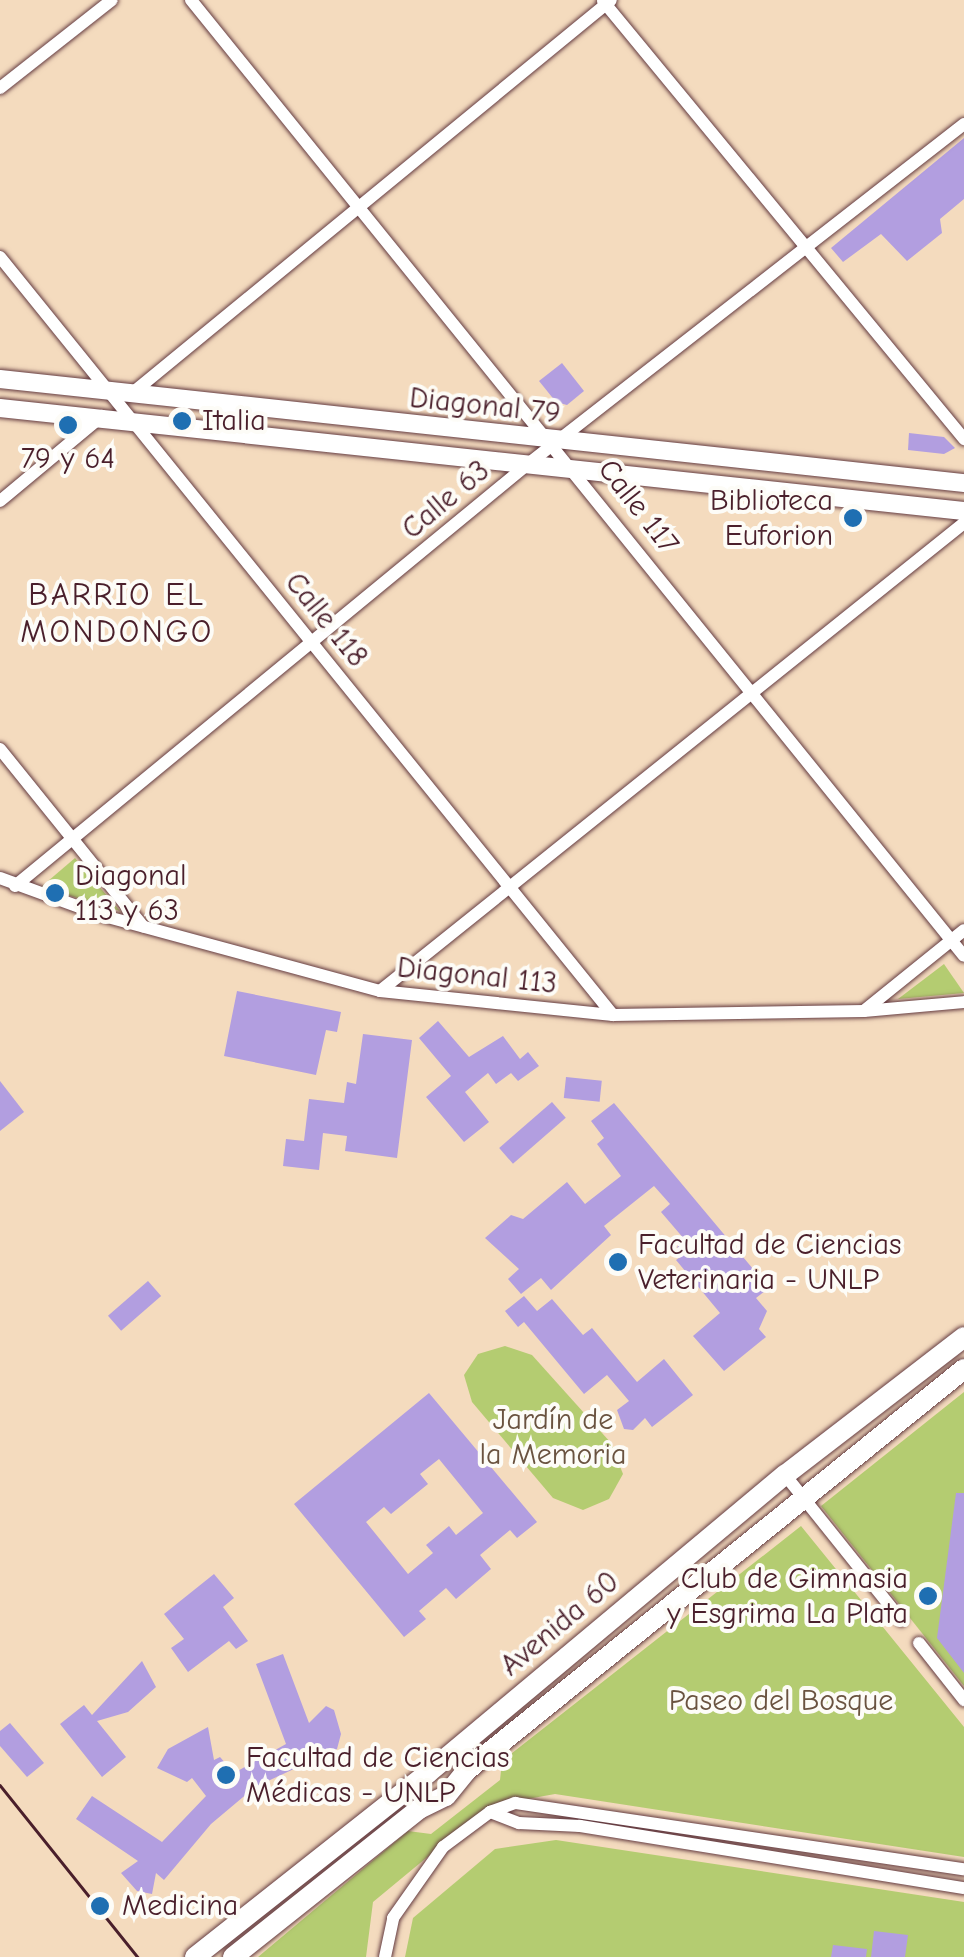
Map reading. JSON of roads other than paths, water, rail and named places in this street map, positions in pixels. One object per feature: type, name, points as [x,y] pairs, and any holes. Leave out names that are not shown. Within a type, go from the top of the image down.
[{"type":"main road","name":"Diagonal 79","points":[[0,379],[119,396],[964,483]]},
{"type":"main road","name":"Diagonal 79","points":[[0,408],[964,510]]},
{"type":"main road","name":"Avenida 60","points":[[195,1957],[428,1774],[785,1475],[964,1337]]},
{"type":"main road","name":"Avenida 60","points":[[233,1957],[419,1808],[446,1796],[466,1771],[964,1369]]},
{"type":"street","points":[[0,88],[112,0]]},
{"type":"street","name":"Calle 117","points":[[192,0],[555,442],[964,956]]},
{"type":"street","points":[[0,501],[99,419],[119,396],[360,209],[606,2],[806,251],[964,439]]},
{"type":"street","name":"Calle 63","points":[[15,886],[314,646],[555,442],[806,251],[964,124]]},
{"type":"street","name":"Calle 118","points":[[0,257],[119,396],[135,423],[613,1015]]},
{"type":"street","points":[[380,990],[964,523]]},
{"type":"street","points":[[0,749],[144,927]]},
{"type":"street","name":"Diagonal 113","points":[[0,878],[144,927],[380,990],[613,1015],[864,1011],[964,1002]]},
{"type":"street","points":[[864,1011],[964,930]]},
{"type":"street","points":[[785,1475],[901,1620]]},
{"type":"street","points":[[919,1644],[964,1700]]},
{"type":"street","points":[[385,1957],[393,1918],[443,1847],[490,1812],[515,1803],[964,1869]]},
{"type":"street","points":[[490,1812],[519,1822],[580,1826],[964,1888]]},
{"type":"tram line","points":[[0,1785],[138,1957]]},
{"type":"place","name":"Italia","points":[[182,421]]},
{"type":"place","name":"79 y 64","points":[[68,425]]},
{"type":"place","name":"Biblioteca Euforion","points":[[853,518]]},
{"type":"place","name":"Diagonal 113 y 63","points":[[55,893]]},
{"type":"place","name":"Facultad de Ciencias Veterinaria - UNLP","points":[[618,1262]]},
{"type":"place","name":"Club de Gimnasia y Esgrima La Plata","points":[[928,1596]]},
{"type":"place","name":"Facultad de Ciencias Médicas - UNLP","points":[[226,1775]]},
{"type":"place","name":"Medicina","points":[[100,1906]]},
{"type":"district","name":"BARRIO EL MONDONGO","points":[[117,614]]},
{"type":"park label","name":"Jardín de la Memoria","points":[[553,1437]]},
{"type":"park label","name":"Paseo del Bosque","points":[[781,1701]]}]
